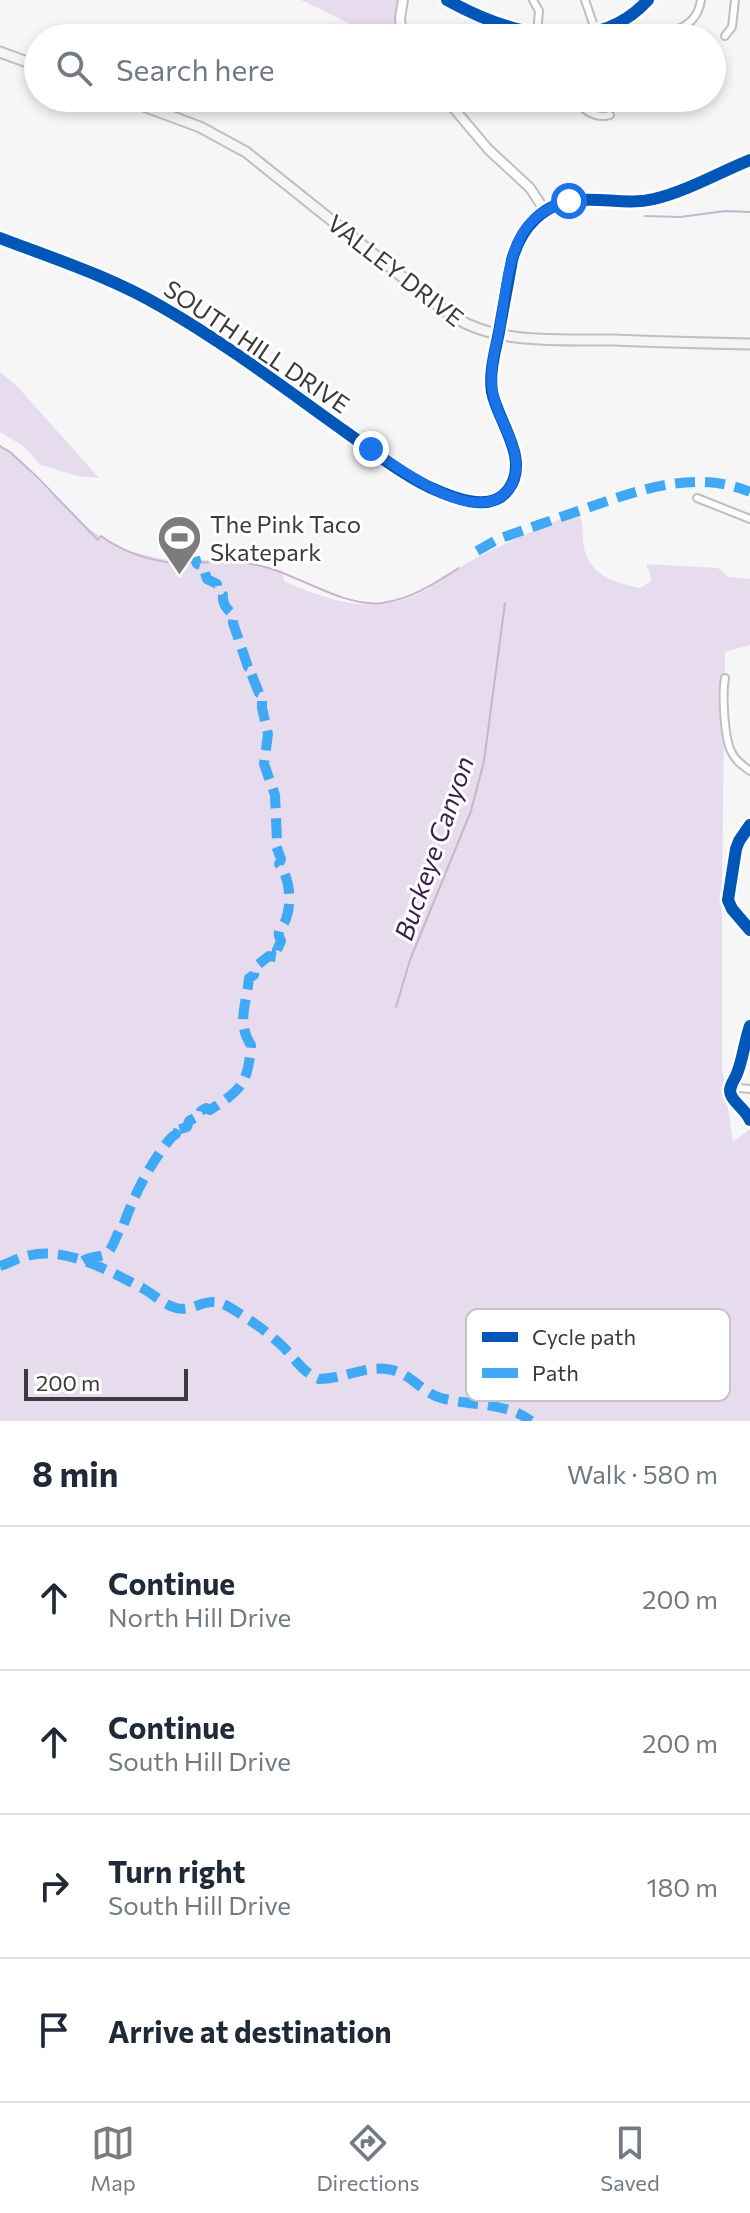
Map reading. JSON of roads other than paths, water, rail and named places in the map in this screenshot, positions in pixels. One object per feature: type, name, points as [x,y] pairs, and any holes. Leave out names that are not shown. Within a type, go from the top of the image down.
[{"type":"main road","points":[[0,52],[24,61]]},
{"type":"main road","name":"VALLEY DRIVE","points":[[159,112],[236,146],[264,165],[450,315],[470,327],[536,339],[750,344]]},
{"type":"street","points":[[401,24],[403,0]]},
{"type":"street","points":[[447,0],[505,24]]},
{"type":"street","points":[[533,0],[539,11],[538,24]]},
{"type":"street","points":[[585,0],[593,24]]},
{"type":"street","points":[[618,24],[648,0]]},
{"type":"street","points":[[688,24],[697,13],[701,0]]},
{"type":"street","points":[[726,35],[732,27],[735,0]]},
{"type":"street","points":[[457,112],[488,149],[530,188],[545,211],[562,203],[580,200],[630,202],[655,199],[750,160]]},
{"type":"street","points":[[590,112],[603,117],[610,115]]},
{"type":"street","name":"SOUTH HILL DRIVE","points":[[0,238],[147,298],[212,338],[407,475],[431,488],[472,502],[487,502],[500,497],[511,486],[516,470],[515,456],[496,405],[492,369],[516,247],[530,223],[545,211]]},
{"type":"street","points":[[697,498],[750,519]]},
{"type":"street","points":[[725,678],[723,697],[730,750],[750,771]]},
{"type":"street","points":[[750,825],[736,849],[728,900],[750,930]]},
{"type":"street","points":[[750,1026],[741,1065],[730,1087],[732,1098],[743,1107],[750,1120]]},
{"type":"street","points":[[730,1087],[750,1089]]},
{"type":"waterway","points":[[645,216],[750,212]]},
{"type":"waterway","points":[[0,446],[35,475],[98,540],[101,536],[146,558],[182,563],[230,561],[251,564],[284,573],[340,597],[368,603],[393,601],[413,594],[459,568]]},
{"type":"waterway","name":"Buckeye Canyon","points":[[396,1007],[410,960],[471,811],[484,761],[505,603]]},
{"type":"place","name":"The Pink Taco Skatepark","points":[[179,576]]}]
